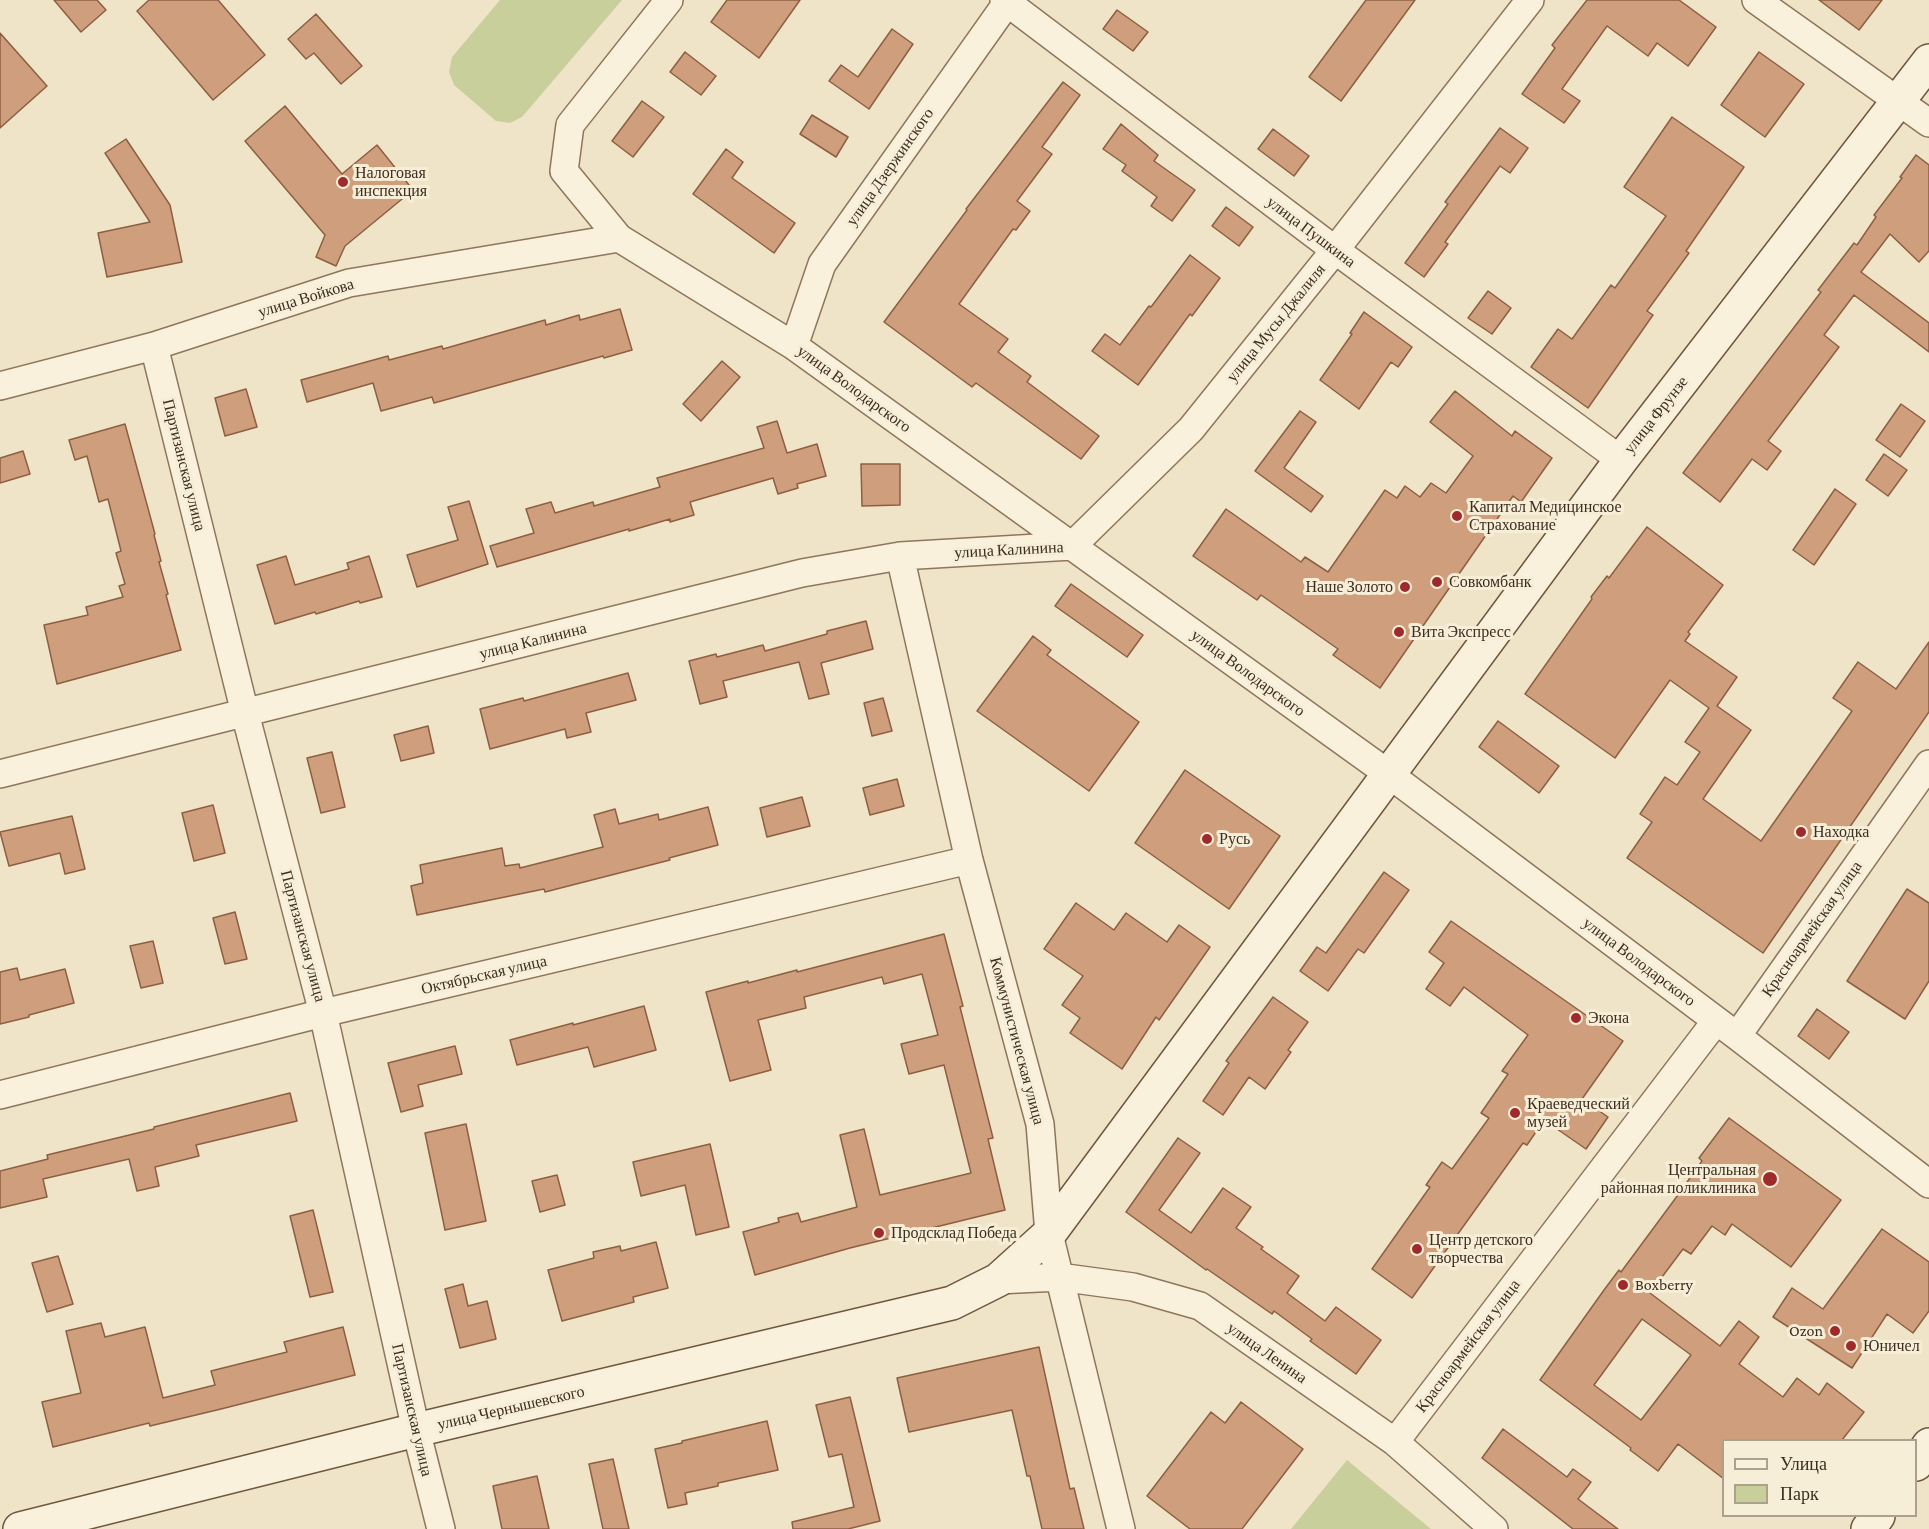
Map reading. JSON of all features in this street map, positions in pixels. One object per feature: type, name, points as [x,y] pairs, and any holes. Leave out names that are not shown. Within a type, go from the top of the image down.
[{"type":"street","name":"улица Володарского","points":[[669,0],[570,125],[564,171],[619,238],[794,346],[1390,774],[1727,1028],[1929,1184]]},
{"type":"street","name":"улица Мусы Джалиля","points":[[1072,546],[1191,429],[1335,250],[1530,0]]},
{"type":"street","points":[[1756,0],[1929,123]]},
{"type":"street","name":"улица Пушкина","points":[[1007,1],[1335,250],[1621,460]]},
{"type":"street","name":"улица Дзержинского","points":[[794,346],[822,264],[1007,1]]},
{"type":"street","name":"улица Фрунзе","points":[[1049,1234],[1621,460],[1929,61]]},
{"type":"street","name":"улица Войкова","points":[[0,386],[154,346],[349,283],[619,238]]},
{"type":"street","name":"Партизанская улица","points":[[154,346],[244,714],[323,1013],[416,1430],[441,1529]]},
{"type":"street","name":"улица Калинина","points":[[0,774],[802,573],[900,556],[1072,546]]},
{"type":"street","name":"Коммунистическая улица","points":[[900,556],[969,860],[1040,1124],[1049,1234],[1121,1529]]},
{"type":"street","name":"Красноармейская улица","points":[[1395,1442],[1727,1028],[1929,764]]},
{"type":"street","name":"Октябрьская улица","points":[[0,1095],[323,1013],[969,860]]},
{"type":"street","name":"улица Чернышевского","points":[[20,1529],[416,1430],[952,1304],[998,1280],[1049,1234]]},
{"type":"street","name":"улица Ленина","points":[[998,1280],[1059,1277],[1133,1287],[1200,1306],[1395,1442],[1494,1529]]},
{"type":"street","points":[[1917,1463],[1929,1445]]},
{"type":"green space","points":[[500,0],[622,0],[522,117],[510,123],[496,121],[454,85],[449,72],[452,57]]},
{"type":"green space","points":[[1347,1460],[1431,1529],[1291,1529]]},
{"type":"building","points":[[54,0],[97,0],[106,10],[81,32]]},
{"type":"building","points":[[149,0],[218,0],[265,55],[213,100],[137,11]]},
{"type":"building","points":[[727,0],[800,0],[759,58],[711,22]]},
{"type":"building","points":[[1366,0],[1415,0],[1341,101],[1309,77]]},
{"type":"building","points":[[1587,0],[1679,0],[1716,27],[1688,66],[1657,43],[1648,56],[1607,26],[1562,89],[1580,101],[1564,123],[1522,94],[1555,48],[1552,45]]},
{"type":"building","points":[[1819,0],[1882,0],[1859,30]]},
{"type":"building","points":[[1117,10],[1148,32],[1133,51],[1103,29]]},
{"type":"building","points":[[316,14],[362,66],[341,84],[314,53],[306,59],[288,39]]},
{"type":"building","points":[[892,29],[913,44],[869,109],[829,81],[841,65],[858,77]]},
{"type":"building","points":[[0,33],[47,86],[0,128]]},
{"type":"building","points":[[685,52],[716,76],[701,95],[670,72]]},
{"type":"building","points":[[1759,52],[1804,84],[1765,137],[1721,105]]},
{"type":"building","points":[[1063,82],[1080,95],[1042,147],[1052,154],[1017,201],[1030,211],[1016,230],[1013,229],[959,304],[1008,339],[998,352],[1031,376],[1027,382],[1099,436],[1081,459],[976,383],[972,387],[884,322],[966,209]]},
{"type":"building","points":[[642,101],[664,117],[633,157],[612,141]]},
{"type":"building","name":"Налоговая инспекция","points":[[285,106],[342,174],[377,145],[413,190],[345,246],[336,266],[316,257],[325,235],[245,141]]},
{"type":"building","points":[[812,115],[848,137],[836,157],[800,134]]},
{"type":"building","points":[[1672,117],[1744,167],[1686,251],[1689,253],[1647,311],[1653,315],[1588,408],[1531,367],[1558,329],[1572,339],[1611,285],[1615,288],[1666,216],[1624,187]]},
{"type":"building","points":[[1121,124],[1158,155],[1154,161],[1195,190],[1172,221],[1151,206],[1157,197],[1122,171],[1126,165],[1103,149]]},
{"type":"building","points":[[1500,128],[1528,148],[1510,173],[1500,166],[1445,242],[1448,244],[1424,277],[1405,263],[1448,204],[1445,202]]},
{"type":"building","points":[[1273,129],[1309,156],[1294,176],[1258,149]]},
{"type":"building","points":[[126,139],[170,205],[182,262],[107,277],[98,233],[150,222],[105,153]]},
{"type":"building","points":[[726,149],[743,162],[732,178],[795,223],[774,253],[693,194]]},
{"type":"building","points":[[1916,155],[1929,165],[1929,251],[1919,262],[1890,234],[1861,272],[1929,323],[1929,352],[1854,295],[1824,335],[1839,347],[1768,441],[1781,451],[1767,470],[1752,459],[1720,502],[1683,473],[1821,292],[1818,290],[1854,243],[1857,245],[1876,217],[1874,215]]},
{"type":"building","points":[[1226,207],[1253,227],[1239,246],[1212,226]]},
{"type":"building","points":[[1190,255],[1220,278],[1192,316],[1190,314],[1138,385],[1092,351],[1105,334],[1120,345]]},
{"type":"building","points":[[1488,291],[1511,308],[1492,334],[1468,318]]},
{"type":"building","points":[[620,309],[632,350],[434,403],[432,397],[381,411],[373,383],[307,402],[301,380],[388,356],[389,360],[442,346],[443,349],[545,320],[546,325],[579,315],[580,320]]},
{"type":"building","points":[[1364,312],[1412,347],[1398,367],[1391,362],[1359,409],[1320,380],[1352,334],[1350,333]]},
{"type":"building","points":[[722,361],[740,377],[701,421],[683,404]]},
{"type":"building","points":[[246,389],[257,427],[225,436],[215,398]]},
{"type":"building","points":[[1455,391],[1512,436],[1515,431],[1552,458],[1521,502],[1513,496],[1380,688],[1333,655],[1338,649],[1261,595],[1257,600],[1193,556],[1226,509],[1301,562],[1305,557],[1328,572],[1385,490],[1397,498],[1405,486],[1420,497],[1431,483],[1446,493],[1473,456],[1430,422]]},
{"type":"building","points":[[1901,404],[1925,421],[1900,457],[1876,440]]},
{"type":"building","points":[[1300,411],[1316,422],[1284,468],[1323,496],[1311,512],[1255,471]]},
{"type":"building","points":[[777,421],[787,453],[817,444],[826,476],[797,484],[798,488],[778,494],[773,478],[690,502],[694,515],[670,522],[670,519],[629,531],[629,529],[497,567],[490,546],[534,533],[526,509],[551,502],[555,513],[593,502],[594,506],[660,487],[657,478],[764,448],[757,427]]},
{"type":"building","points":[[125,424],[155,534],[161,561],[159,562],[168,594],[166,595],[181,650],[57,684],[44,625],[88,615],[86,607],[123,597],[119,586],[125,584],[116,553],[121,551],[108,499],[99,502],[87,456],[75,460],[69,440]]},
{"type":"building","points":[[23,451],[30,474],[0,483],[0,458]]},
{"type":"building","points":[[1884,454],[1907,470],[1888,496],[1866,480]]},
{"type":"building","points":[[861,464],[900,464],[900,505],[862,506]]},
{"type":"building","points":[[1835,489],[1856,504],[1814,565],[1793,550]]},
{"type":"building","points":[[469,501],[488,564],[417,587],[407,555],[458,540],[448,507]]},
{"type":"building","points":[[1647,527],[1723,585],[1688,632],[1690,634],[1685,641],[1737,677],[1717,706],[1751,730],[1703,799],[1761,841],[1852,711],[1833,698],[1858,662],[1896,689],[1929,642],[1929,712],[1763,953],[1627,858],[1652,822],[1640,814],[1665,777],[1677,785],[1700,752],[1685,742],[1709,708],[1670,680],[1615,758],[1525,694],[1592,599],[1591,597],[1607,576],[1609,578]]},
{"type":"building","points":[[286,556],[295,585],[349,569],[347,563],[369,556],[382,597],[360,603],[359,601],[316,614],[315,612],[275,624],[257,565]]},
{"type":"building","points":[[1071,584],[1143,635],[1127,657],[1055,606]]},
{"type":"building","points":[[866,621],[873,649],[821,663],[829,694],[809,699],[799,662],[723,681],[727,697],[700,704],[689,661],[716,654],[717,657],[763,645],[765,651]]},
{"type":"building","points":[[1033,636],[1051,650],[1047,655],[1139,722],[1089,791],[977,711]]},
{"type":"building","points":[[628,673],[636,700],[586,713],[591,732],[567,738],[565,729],[490,749],[480,709],[523,698],[524,701]]},
{"type":"building","points":[[883,698],[892,731],[872,736],[864,703]]},
{"type":"building","points":[[1498,721],[1559,766],[1539,793],[1479,747]]},
{"type":"building","points":[[428,726],[434,753],[401,761],[394,735]]},
{"type":"building","points":[[332,752],[345,807],[321,813],[307,758]]},
{"type":"building","name":"Русь","points":[[1185,770],[1280,836],[1229,909],[1135,843]]},
{"type":"building","points":[[897,779],[904,806],[870,815],[863,788]]},
{"type":"building","points":[[802,797],[810,826],[767,837],[760,808]]},
{"type":"building","points":[[213,805],[225,853],[194,861],[182,813]]},
{"type":"building","points":[[708,807],[718,845],[669,858],[670,860],[545,892],[544,889],[417,915],[411,886],[423,883],[420,865],[502,848],[505,866],[519,864],[520,868],[603,847],[594,815],[615,809],[619,824],[658,814],[659,820]]},
{"type":"building","points":[[72,816],[85,869],[65,874],[60,853],[9,866],[0,832]]},
{"type":"building","points":[[1384,872],[1409,890],[1364,953],[1358,949],[1328,991],[1300,971],[1317,947],[1326,953]]},
{"type":"building","points":[[1907,889],[1929,903],[1929,981],[1905,1019],[1847,981]]},
{"type":"building","points":[[1076,903],[1114,930],[1126,913],[1167,942],[1179,925],[1210,947],[1159,1020],[1156,1017],[1122,1069],[1070,1033],[1080,1018],[1062,1005],[1083,976],[1044,949]]},
{"type":"building","points":[[235,912],[247,959],[225,964],[213,918]]},
{"type":"building","points":[[1451,921],[1623,1041],[1582,1099],[1608,1117],[1586,1149],[1544,1120],[1527,1145],[1523,1143],[1412,1298],[1372,1269],[1430,1187],[1426,1185],[1442,1162],[1452,1169],[1489,1118],[1481,1113],[1508,1074],[1502,1071],[1528,1035],[1464,987],[1450,1006],[1426,989],[1444,963],[1429,952]]},
{"type":"building","points":[[944,934],[993,1138],[988,1139],[1005,1210],[850,1248],[755,1275],[743,1232],[779,1222],[778,1218],[798,1213],[801,1222],[857,1207],[840,1135],[864,1129],[880,1195],[971,1173],[944,1065],[909,1074],[901,1044],[938,1035],[922,974],[884,984],[882,977],[804,997],[806,1008],[758,1020],[771,1070],[730,1081],[706,992],[797,970],[797,972]]},
{"type":"building","points":[[153,941],[163,983],[141,988],[130,946]]},
{"type":"building","points":[[17,968],[20,980],[65,969],[74,1003],[0,1024],[0,972]]},
{"type":"building","points":[[1273,997],[1308,1022],[1288,1050],[1291,1052],[1265,1089],[1249,1077],[1223,1115],[1203,1101],[1229,1063],[1226,1061]]},
{"type":"building","points":[[644,1006],[656,1050],[594,1067],[588,1047],[517,1065],[510,1040]]},
{"type":"building","points":[[1817,1009],[1849,1032],[1829,1059],[1798,1036]]},
{"type":"building","points":[[455,1046],[462,1074],[418,1085],[423,1106],[401,1112],[388,1063]]},
{"type":"building","points":[[290,1093],[297,1121],[196,1145],[199,1156],[155,1167],[159,1186],[137,1191],[129,1159],[43,1179],[47,1197],[0,1208],[0,1171],[48,1159],[47,1155]]},
{"type":"building","points":[[1729,1118],[1841,1200],[1791,1267],[1732,1224],[1725,1235],[1712,1226],[1691,1254],[1683,1249],[1650,1293],[1720,1346],[1739,1321],[1759,1337],[1739,1364],[1783,1397],[1797,1378],[1819,1395],[1827,1383],[1864,1412],[1843,1439],[1722,1439],[1722,1477],[1678,1444],[1658,1471],[1540,1380],[1604,1290],[1619,1270],[1621,1272],[1702,1161],[1699,1158]],"holes":[[[1642,1319],[1691,1355],[1641,1420],[1594,1385]]]},
{"type":"building","points":[[466,1124],[486,1221],[445,1230],[425,1133]]},
{"type":"building","points":[[1178,1138],[1200,1153],[1159,1210],[1191,1233],[1223,1188],[1251,1207],[1236,1228],[1299,1276],[1287,1293],[1325,1321],[1336,1307],[1381,1340],[1356,1374],[1310,1341],[1312,1339],[1274,1311],[1272,1314],[1206,1270],[1126,1212]]},
{"type":"building","points":[[710,1144],[729,1227],[696,1235],[685,1185],[641,1196],[633,1162]]},
{"type":"building","points":[[557,1175],[565,1205],[540,1212],[532,1181]]},
{"type":"building","points":[[313,1210],[333,1292],[310,1297],[290,1216]]},
{"type":"building","points":[[1882,1229],[1929,1262],[1929,1311],[1913,1333],[1887,1314],[1852,1368],[1773,1317],[1792,1288],[1823,1309]]},
{"type":"building","points":[[656,1242],[668,1288],[633,1297],[634,1302],[562,1321],[548,1270],[594,1258],[593,1252],[620,1246],[621,1251]]},
{"type":"building","points":[[58,1256],[73,1304],[47,1312],[32,1263]]},
{"type":"building","points":[[463,1284],[468,1306],[487,1301],[496,1339],[460,1348],[445,1289]]},
{"type":"building","points":[[101,1323],[105,1337],[145,1327],[163,1398],[215,1385],[211,1371],[287,1352],[284,1342],[343,1327],[355,1375],[150,1426],[149,1423],[53,1447],[42,1402],[81,1393],[66,1331]]},
{"type":"building","points":[[1039,1347],[1070,1489],[1074,1488],[1084,1529],[1042,1529],[1012,1410],[909,1432],[897,1378]]},
{"type":"building","points":[[850,1397],[880,1521],[848,1529],[793,1529],[792,1522],[854,1507],[842,1454],[829,1457],[816,1405]]},
{"type":"building","points":[[1241,1402],[1303,1449],[1242,1529],[1190,1529],[1147,1496],[1211,1412],[1225,1423]]},
{"type":"building","points":[[767,1421],[778,1470],[685,1493],[687,1504],[668,1508],[655,1449]]},
{"type":"building","points":[[1503,1429],[1567,1477],[1573,1469],[1591,1482],[1578,1499],[1618,1529],[1573,1529],[1482,1458]]},
{"type":"building","points":[[613,1459],[629,1529],[603,1529],[589,1464]]},
{"type":"building","points":[[537,1476],[549,1529],[502,1529],[493,1486]]},
{"type":"place","name":"Налоговая инспекция","points":[[343,182]]},
{"type":"place","name":"Капитал Медицинское Страхование","points":[[1457,516]]},
{"type":"place","name":"Совкомбанк","points":[[1437,582]]},
{"type":"place","name":"Наше Золото","points":[[1405,587]]},
{"type":"place","name":"Вита Экспресс","points":[[1399,632]]},
{"type":"place","name":"Находка","points":[[1801,832]]},
{"type":"place","name":"Русь","points":[[1207,839]]},
{"type":"place","name":"Экона","points":[[1576,1018]]},
{"type":"place","name":"Краеведческий музей","points":[[1515,1113]]},
{"type":"place","name":"Центральная районная поликлиника","points":[[1770,1179]]},
{"type":"place","name":"Продсклад Победа","points":[[879,1233]]},
{"type":"place","name":"Центр детского творчества","points":[[1417,1249]]},
{"type":"place","name":"Boxberry","points":[[1623,1285]]},
{"type":"place","name":"Ozon","points":[[1835,1331]]},
{"type":"place","name":"Юничел","points":[[1851,1346]]}]
